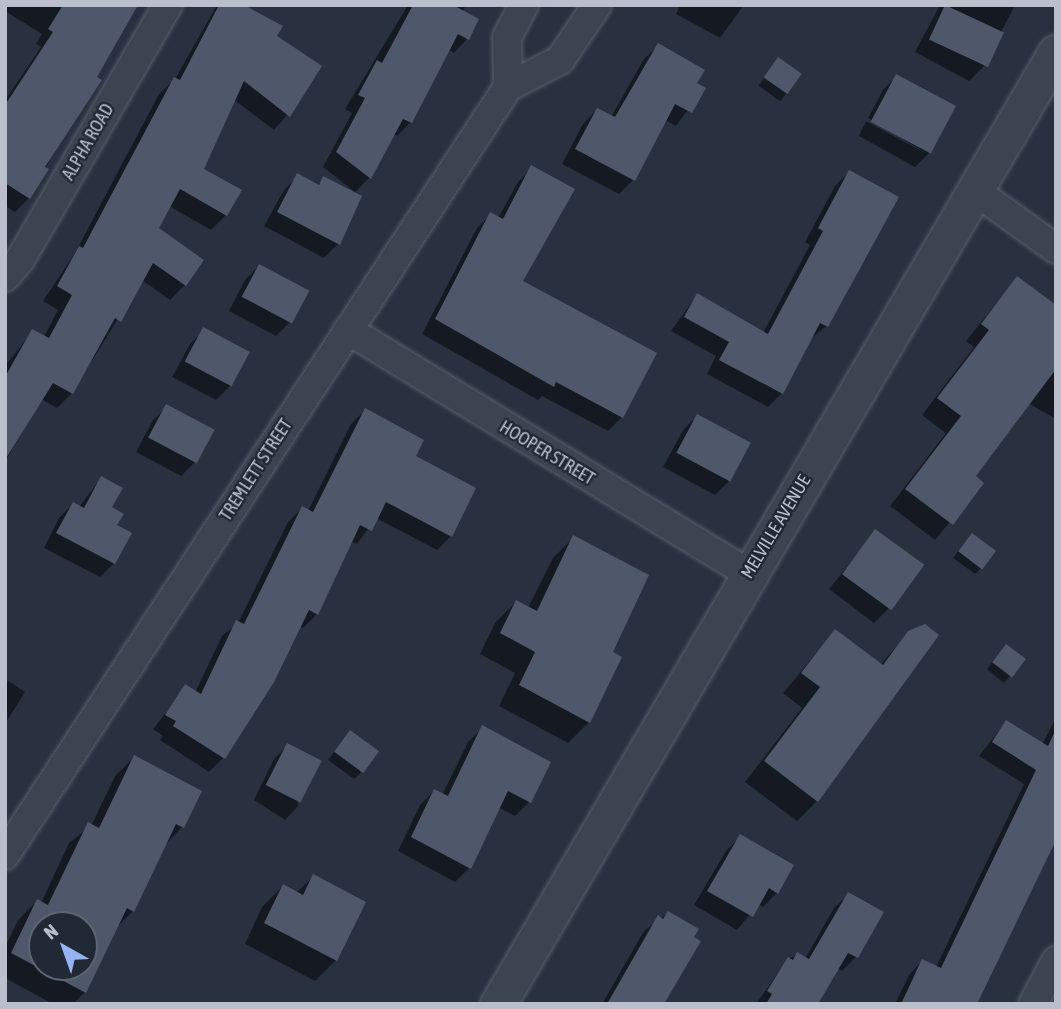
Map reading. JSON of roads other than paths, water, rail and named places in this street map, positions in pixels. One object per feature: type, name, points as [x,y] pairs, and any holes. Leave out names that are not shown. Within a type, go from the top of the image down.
[{"type":"street","name":"ALPHA ROAD","points":[[5,277],[20,260],[168,5]]},
{"type":"street","points":[[524,5],[507,37],[508,86],[560,61],[597,5]]},
{"type":"street","name":"MELVILLE AVENUE","points":[[498,1004],[748,573],[1056,52]]},
{"type":"street","name":"TREMLETT STREET","points":[[5,855],[508,86]]},
{"type":"street","points":[[974,190],[1056,249]]},
{"type":"street","name":"HOOPER STREET","points":[[348,330],[748,573]]},
{"type":"street","points":[[1033,1004],[1056,961]]}]
